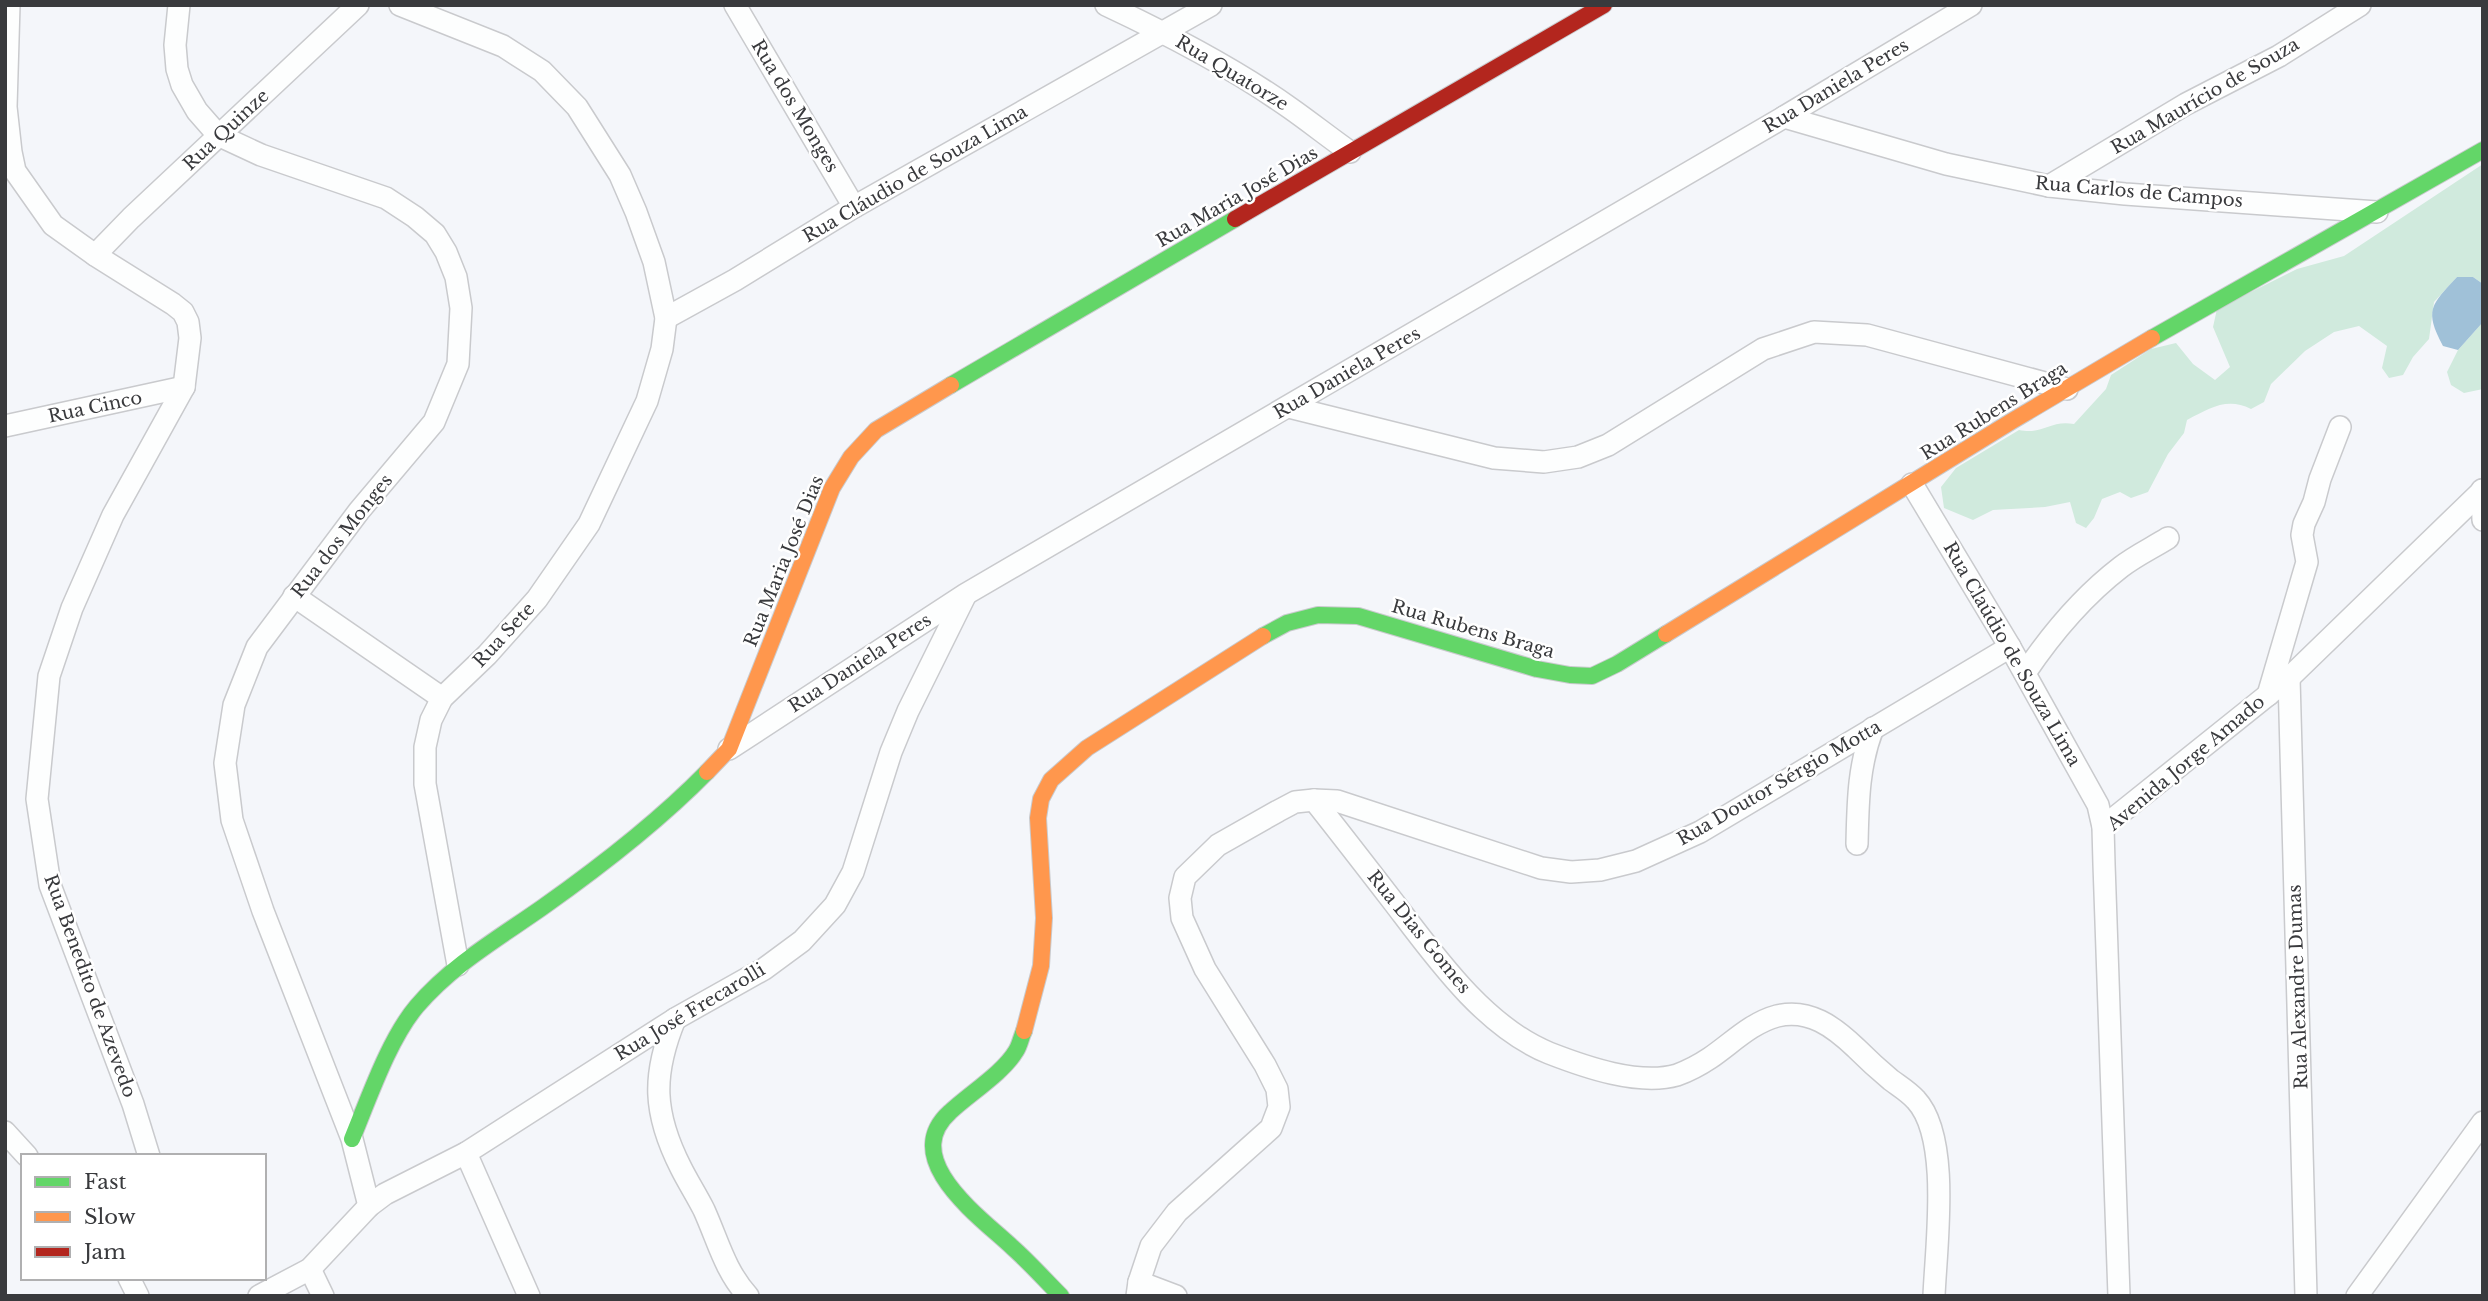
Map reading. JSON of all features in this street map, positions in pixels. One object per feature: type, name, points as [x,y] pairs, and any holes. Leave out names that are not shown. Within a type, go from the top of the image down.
[{"type":"street","name":"Rua Benedito de Azevedo","points":[[9,5],[6,107],[15,171],[53,225],[183,312],[188,322],[190,338],[184,387],[113,515],[72,608],[49,676],[37,799],[50,885],[133,1104],[148,1154]]},
{"type":"street","name":"Rua dos Monges","points":[[179,5],[175,45],[177,69],[182,85],[197,111],[218,135],[261,155],[386,198],[415,217],[435,234],[446,252],[456,277],[461,308],[458,364],[434,422],[359,511],[257,647],[234,705],[225,763],[232,820],[263,911],[352,1139],[369,1206]]},
{"type":"street","name":"Rua Quinze","points":[[95,255],[218,135],[358,5]]},
{"type":"street","points":[[400,5],[503,46],[542,71],[577,107],[620,175],[636,212],[654,262],[666,318]]},
{"type":"street","name":"Rua dos Monges","points":[[735,5],[855,207]]},
{"type":"street","name":"Rua Quatorze","points":[[1107,5],[1164,32],[1289,107],[1350,152]]},
{"type":"street","name":"Rua Cláudio de Souza Lima","points":[[666,318],[735,280],[855,207],[1211,5]]},
{"type":"street","name":"Rua Maria José Dias","points":[[352,1139],[392,1047],[416,1007],[458,965],[634,839],[667,811],[729,749],[832,488],[851,457],[876,430],[1604,5]]},
{"type":"street","name":"Rua Daniela Peres","points":[[729,749],[966,594],[1971,5]]},
{"type":"street","name":"Rua Maurício de Souza","points":[[2049,186],[2186,104],[2279,56],[2360,5]]},
{"type":"street","name":"Rua Carlos de Campos","points":[[1784,117],[1946,164],[2049,186],[2377,212]]},
{"type":"street","name":"Rua Rubens Braga","points":[[1061,1296],[1015,1249],[959,1199],[943,1178],[933,1149],[935,1130],[947,1114],[987,1081],[1016,1051],[1029,1017],[1041,966],[1044,918],[1038,818],[1041,799],[1051,780],[1087,748],[1253,641],[1287,623],[1318,615],[1358,616],[1537,669],[1570,676],[1592,676],[1617,664],[2067,389],[2260,275],[2377,212],[2483,150]]},
{"type":"street","name":"Rua Sete","points":[[458,965],[425,784],[425,747],[431,720],[442,698],[487,655],[537,599],[589,524],[647,401],[662,349],[666,318]]},
{"type":"street","points":[[1289,407],[1494,458],[1544,462],[1578,457],[1608,445],[1763,349],[1814,332],[1867,335],[2067,389]]},
{"type":"street","name":"Rua Cinco","points":[[5,426],[184,387]]},
{"type":"street","points":[[2268,695],[2306,562],[2302,535],[2304,524],[2340,427]]},
{"type":"street","name":"Rua Claúdio de Souza Lima","points":[[1912,484],[2025,673],[2098,805],[2103,827]]},
{"type":"street","points":[[2483,490],[2483,520]]},
{"type":"street","name":"Avenida Jorge Amado","points":[[2119,1296],[2103,827],[2289,678],[2483,490]]},
{"type":"street","points":[[2025,673],[2052,634],[2084,598],[2122,566],[2168,538]]},
{"type":"street","name":"Rua José Frecarolli","points":[[259,1296],[310,1269],[369,1206],[385,1194],[466,1153],[675,1018],[764,969],[802,941],[835,905],[853,872],[891,752],[908,711],[966,594]]},
{"type":"street","points":[[294,596],[442,698]]},
{"type":"street","name":"Rua Doutor Sérgio Motta","points":[[1138,1289],[1151,1246],[1177,1212],[1271,1128],[1279,1107],[1277,1089],[1265,1065],[1205,970],[1182,918],[1180,898],[1185,877],[1218,845],[1286,807],[1314,800],[1337,801],[1541,868],[1571,872],[1600,870],[1636,861],[1700,832],[2010,647]]},
{"type":"street","name":"Rua Alexandre Dumas","points":[[2289,678],[2306,1296]]},
{"type":"street","points":[[1857,844],[1860,773],[1873,729]]},
{"type":"street","name":"Rua Dias Gomes","points":[[1314,800],[1435,957],[1516,1037],[1549,1053],[1617,1075],[1652,1078],[1677,1074],[1709,1059],[1753,1026],[1777,1016],[1799,1014],[1822,1021],[1850,1042],[1916,1100],[1930,1120],[1937,1150],[1938,1188],[1934,1296]]},
{"type":"street","points":[[675,1018],[659,1068],[658,1102],[664,1132],[700,1200],[723,1259],[735,1282],[748,1296]]},
{"type":"street","points":[[2357,1296],[2483,1122]]},
{"type":"street","points":[[5,1132],[25,1154]]},
{"type":"street","points":[[466,1153],[530,1296]]},
{"type":"street","points":[[310,1269],[323,1296]]},
{"type":"street","points":[[131,1280],[138,1296]]},
{"type":"street","points":[[1138,1289],[1176,1296]]},
{"type":"green space","points":[[2483,164],[2483,284],[2473,277],[2457,277],[2434,302],[2429,339],[2413,357],[2403,375],[2389,378],[2382,368],[2387,346],[2359,326],[2334,332],[2305,351],[2271,384],[2264,402],[2251,409],[2226,404],[2187,420],[2184,433],[2168,454],[2148,492],[2131,498],[2120,492],[2102,499],[2094,518],[2086,528],[2076,523],[2070,502],[2045,507],[1993,510],[1973,520],[1944,508],[1941,487],[1956,468],[2019,430],[2035,431],[2058,424],[2074,424],[2106,389],[2111,375],[2151,349],[2176,343],[2193,364],[2215,380],[2230,367],[2213,327],[2217,309],[2297,269],[2344,256]]},
{"type":"green space","points":[[2483,322],[2483,389],[2464,393],[2451,385],[2447,372],[2458,350]]},
{"type":"water","points":[[2457,277],[2473,277],[2483,284],[2483,322],[2458,350],[2443,346],[2432,316],[2436,302]]},
{"type":"traffic: fast","points":[[2152,338],[2483,150]]},
{"type":"traffic: fast","points":[[951,385],[1235,219]]},
{"type":"traffic: fast","points":[[1263,636],[1287,623],[1318,615],[1358,616],[1537,669],[1592,676],[1666,634]]},
{"type":"traffic: fast","points":[[352,1139],[397,1035],[431,991],[477,952],[565,892],[628,843],[707,772]]},
{"type":"traffic: fast","points":[[1024,1031],[1017,1049],[1003,1067],[950,1112],[936,1130],[933,1149],[938,1167],[950,1186],[1061,1296]]},
{"type":"traffic: slow","points":[[1666,634],[2152,338]]},
{"type":"traffic: slow","points":[[707,772],[729,749],[832,488],[851,457],[876,430],[951,385]]},
{"type":"traffic: slow","points":[[1024,1031],[1041,966],[1044,918],[1038,818],[1041,799],[1051,780],[1087,748],[1263,636]]},
{"type":"traffic: jam","points":[[1235,219],[1604,5]]}]
